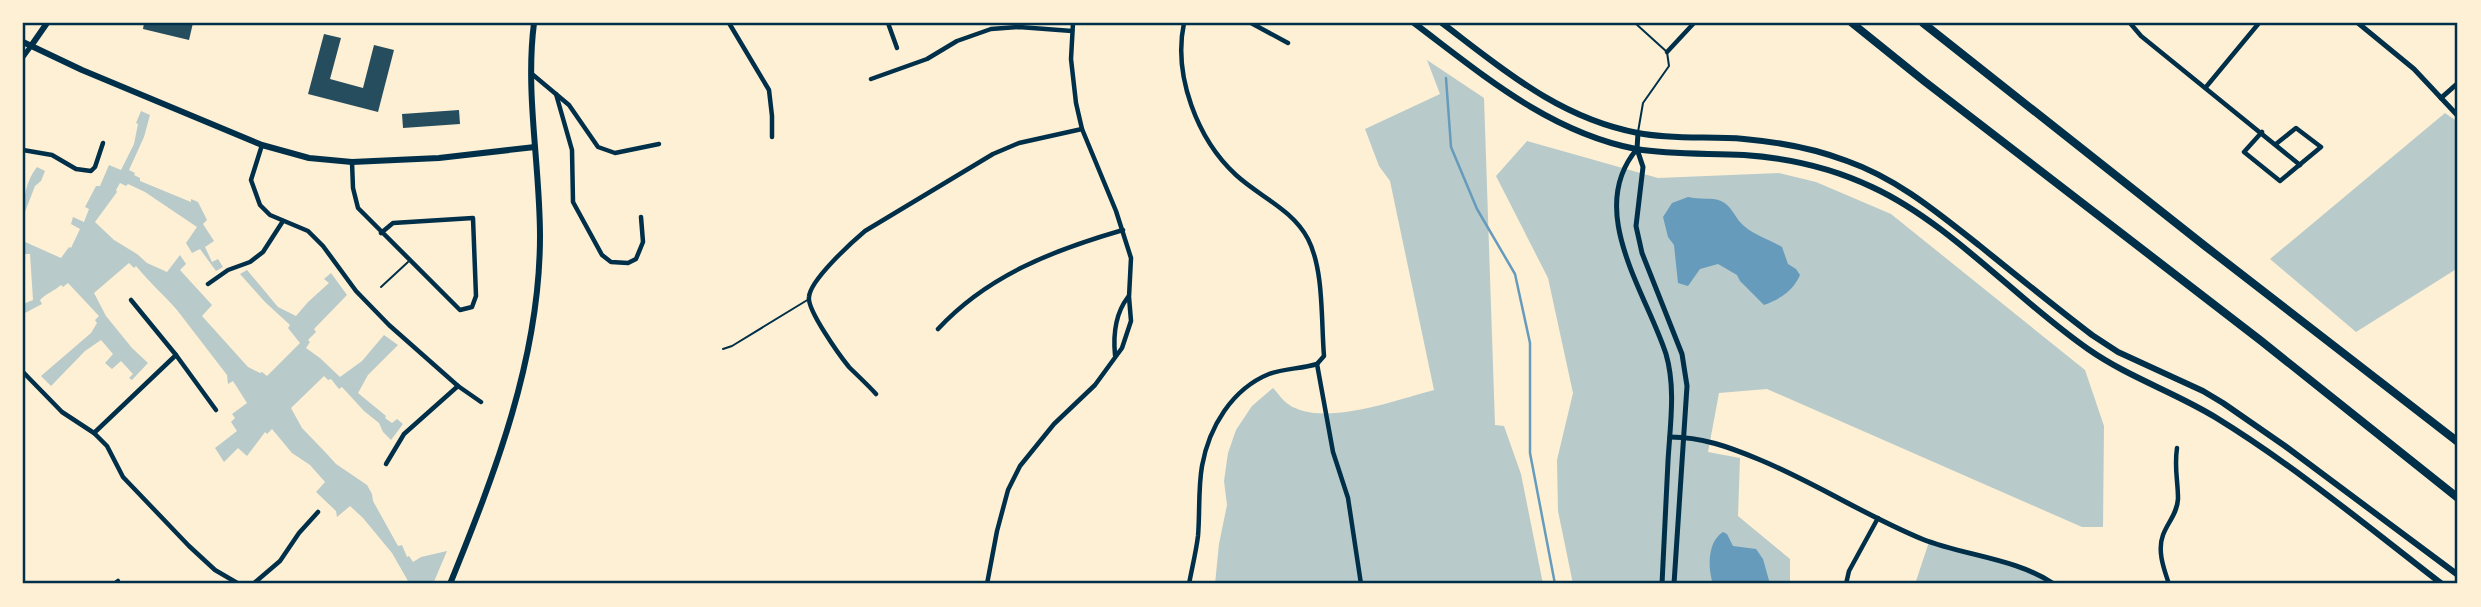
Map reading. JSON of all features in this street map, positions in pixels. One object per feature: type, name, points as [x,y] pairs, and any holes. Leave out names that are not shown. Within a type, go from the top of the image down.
[{"type":"highway","points":[[1852,23],[2458,498]]},
{"type":"highway","points":[[1923,23],[2227,264],[2458,442]]},
{"type":"main road","points":[[31,46],[47,23]]},
{"type":"main road","points":[[450,584],[482,508],[510,425],[527,353],[540,263],[532,74],[534,23]]},
{"type":"main road","points":[[1414,23],[1515,99],[1582,133],[1637,149],[1763,157],[1805,163],[1846,176],[1888,195],[1933,225],[2087,349],[2135,377],[2213,416],[2302,476],[2442,584]]},
{"type":"main road","points":[[1442,23],[1513,78],[1552,102],[1589,119],[1638,133],[1742,139],[1808,148],[1849,161],[1896,183],[1933,209],[2092,335],[2118,352],[2203,391],[2232,409],[2458,575]]},
{"type":"main road","points":[[23,42],[82,70],[262,145],[309,158],[352,162],[439,158],[535,147]]},
{"type":"street","points":[[729,23],[769,90],[772,137]]},
{"type":"street","points":[[888,23],[897,48]]},
{"type":"street","points":[[988,584],[997,531],[1008,490],[1020,466],[1054,424],[1096,385],[1122,348],[1131,321],[1131,258],[1123,230],[1082,129],[1072,72],[1073,23]]},
{"type":"street","points":[[1184,23],[1181,46],[1189,97],[1210,144],[1237,175],[1285,210],[1307,239],[1315,257],[1324,356],[1317,364],[1285,368],[1267,375],[1249,386],[1223,412],[1207,447],[1202,468],[1198,538],[1189,584]]},
{"type":"street","points":[[1251,23],[1288,43]]},
{"type":"street","points":[[1667,52],[1694,23]]},
{"type":"street","points":[[2130,23],[2141,36],[2300,164]]},
{"type":"street","points":[[2206,87],[2259,23]]},
{"type":"street","points":[[2358,23],[2414,69],[2458,116]]},
{"type":"street","points":[[871,79],[909,67],[957,41],[991,29],[1019,27],[1072,32]]},
{"type":"street","points":[[23,57],[31,46]]},
{"type":"street","points":[[532,74],[569,105],[598,147],[615,153],[659,144]]},
{"type":"street","points":[[2441,98],[2458,83]]},
{"type":"street","points":[[556,94],[572,150],[573,202],[602,255],[611,262],[628,263],[636,258],[643,242],[641,218]]},
{"type":"street","points":[[2262,132],[2244,152],[2280,181],[2321,147],[2296,128],[2276,144]]},
{"type":"street","points":[[877,394],[848,365],[810,307],[809,299],[815,284],[847,246],[865,231],[993,154],[1019,143],[1082,129]]},
{"type":"street","points":[[1638,133],[1637,149],[1643,167],[1636,226],[1642,253],[1682,354],[1688,386],[1674,584]]},
{"type":"street","points":[[23,150],[52,155],[86,172],[95,167],[103,143]]},
{"type":"street","points":[[262,145],[251,180],[260,205],[270,215],[308,231],[370,307],[458,386],[481,402]]},
{"type":"street","points":[[1637,149],[1625,163],[1618,190],[1617,215],[1626,259],[1666,354],[1671,376],[1662,584]]},
{"type":"street","points":[[352,162],[355,202],[381,233],[460,310],[471,307],[476,296],[473,218],[393,223],[381,233]]},
{"type":"street","points":[[208,285],[228,270],[257,257],[268,246],[284,221]]},
{"type":"street","points":[[938,329],[968,300],[1044,255],[1123,230]]},
{"type":"street","points":[[1115,356],[1116,319],[1129,297]]},
{"type":"street","points":[[131,300],[216,410]]},
{"type":"street","points":[[94,433],[176,355]]},
{"type":"street","points":[[1317,364],[1331,443],[1348,498],[1361,584]]},
{"type":"street","points":[[23,372],[62,412],[94,433],[107,446],[124,477],[163,520],[215,570],[239,584]]},
{"type":"street","points":[[386,464],[404,434],[458,386]]},
{"type":"street","points":[[1670,437],[1715,442],[1743,452],[1929,542],[2022,568],[2054,584]]},
{"type":"street","points":[[2169,584],[2160,544],[2163,532],[2173,519],[2178,500],[2174,466],[2177,448]]},
{"type":"street","points":[[253,584],[280,561],[299,533],[318,512]]},
{"type":"street","points":[[1846,584],[1849,571],[1878,517]]},
{"type":"lane","points":[[1634,23],[1667,52],[1669,66],[1643,103],[1638,133]]},
{"type":"lane","points":[[381,287],[409,261]]},
{"type":"lane","points":[[723,349],[809,299]]},
{"type":"shaded area","points":[[1427,60],[1484,98],[1495,425],[1504,426],[1521,474],[1543,584],[1215,584],[1227,505],[1224,481],[1228,453],[1236,430],[1252,406],[1273,388],[1288,404],[1302,411],[1319,413],[1359,410],[1434,390],[1390,181],[1379,166],[1365,129],[1440,94]]},
{"type":"shaded area","points":[[141,111],[150,115],[144,137],[129,170],[140,178],[140,181],[191,202],[191,199],[198,202],[207,220],[203,224],[214,241],[205,247],[212,262],[218,259],[223,267],[216,271],[200,249],[192,253],[186,243],[197,227],[145,192],[128,184],[126,186],[120,183],[117,192],[95,222],[114,240],[147,263],[167,272],[180,255],[186,264],[180,270],[212,305],[202,316],[248,367],[267,376],[300,343],[288,328],[290,325],[240,274],[247,270],[278,307],[296,316],[329,283],[324,279],[331,273],[347,295],[314,329],[316,332],[308,340],[310,342],[306,348],[340,377],[362,361],[384,335],[398,345],[368,375],[358,393],[392,423],[397,419],[403,424],[391,440],[379,423],[342,387],[339,389],[331,379],[328,380],[324,376],[291,408],[302,428],[336,464],[367,485],[398,546],[402,545],[407,557],[413,562],[421,557],[447,551],[433,584],[404,584],[408,581],[392,553],[363,518],[350,506],[337,517],[336,511],[316,492],[325,482],[310,465],[292,453],[272,429],[267,434],[265,432],[247,456],[238,448],[224,462],[215,448],[237,431],[231,422],[235,418],[232,414],[247,403],[233,381],[228,384],[227,375],[177,310],[136,266],[134,268],[129,263],[94,293],[106,316],[148,363],[132,380],[129,378],[133,374],[121,361],[112,369],[105,363],[113,354],[101,340],[85,351],[51,386],[41,376],[91,333],[99,316],[68,283],[40,300],[42,304],[23,314],[23,304],[33,300],[30,254],[23,254],[23,241],[61,258],[69,247],[71,248],[80,229],[71,224],[73,217],[84,222],[89,209],[85,207],[96,186],[100,186],[109,165],[121,170],[134,144],[136,123]]},
{"type":"shaded area","points":[[2445,113],[2458,122],[2458,268],[2356,332],[2270,259]]},
{"type":"shaded area","points":[[1527,141],[1658,178],[1779,173],[1816,182],[1891,214],[2085,370],[2104,426],[2103,527],[2082,527],[1767,389],[1719,393],[1708,452],[1740,458],[1738,516],[1790,559],[1790,584],[1573,584],[1558,511],[1557,460],[1573,393],[1548,278],[1496,176]]},
{"type":"shaded area","points":[[37,167],[45,171],[41,181],[35,186],[23,217],[26,190]]},
{"type":"shaded area","points":[[1929,542],[2022,568],[2054,584],[1915,584]]},
{"type":"water","points":[[1688,197],[1724,202],[1748,229],[1782,247],[1788,264],[1800,275],[1794,286],[1781,297],[1764,305],[1737,275],[1718,264],[1700,269],[1688,286],[1678,283],[1674,245],[1668,237],[1663,217],[1672,203]]},
{"type":"water","points":[[1723,532],[1733,546],[1756,549],[1763,559],[1770,584],[1713,584],[1710,571],[1711,549]]},
{"type":"building","points":[[144,23],[193,23],[189,40],[143,29]]},
{"type":"building","points":[[324,34],[341,38],[330,79],[363,88],[374,45],[394,50],[378,112],[308,94]]},
{"type":"building","points":[[459,110],[460,124],[403,128],[402,114]]},
{"type":"waterway","points":[[1446,78],[1451,147],[1477,209],[1515,274],[1530,343],[1530,453],[1555,584]]}]
